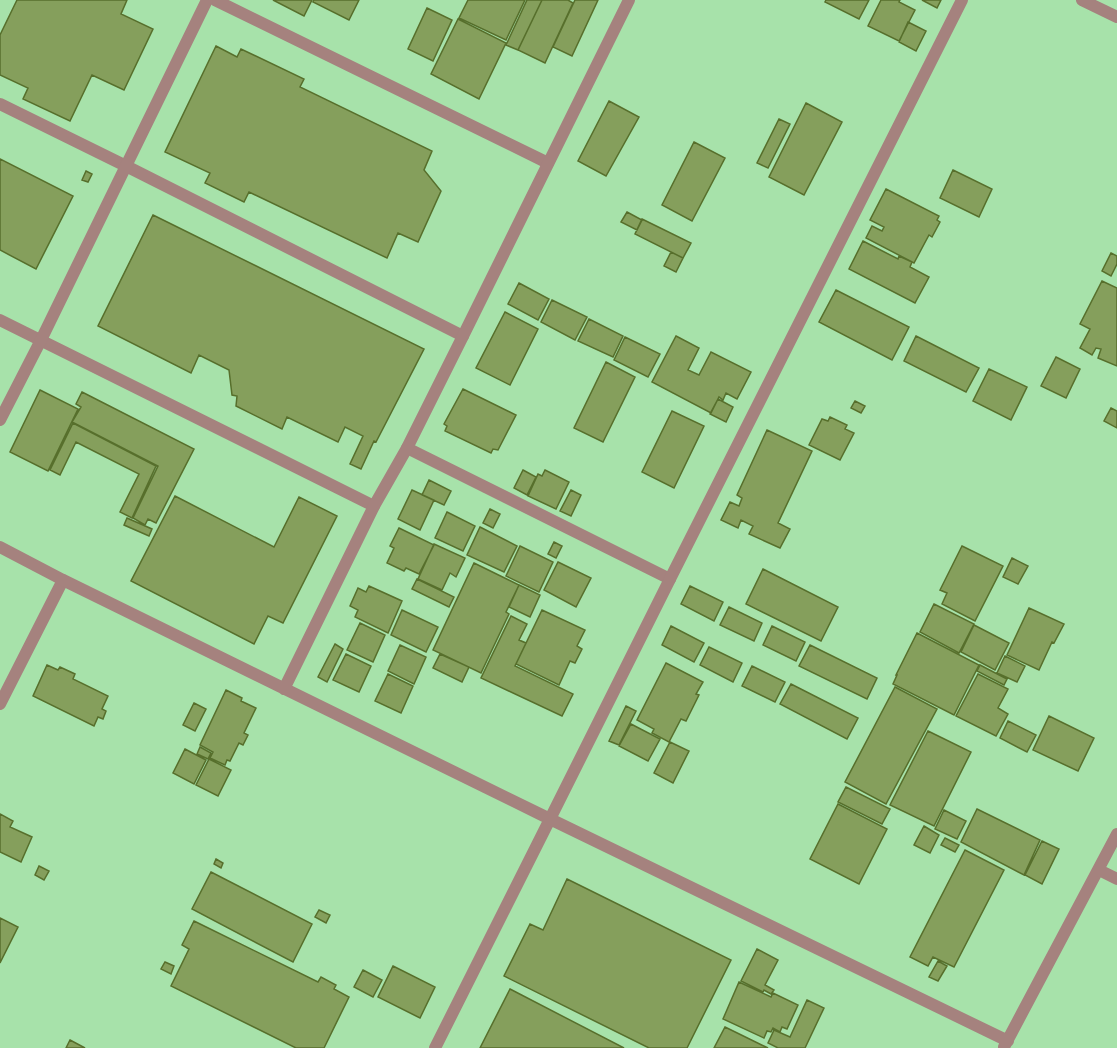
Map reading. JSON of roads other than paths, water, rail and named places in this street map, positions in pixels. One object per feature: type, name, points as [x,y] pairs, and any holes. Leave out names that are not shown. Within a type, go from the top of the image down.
[{"type":"street","points":[[0,420],[207,0]]},
{"type":"street","points":[[215,0],[548,163]]},
{"type":"street","points":[[284,688],[374,506],[407,448],[629,0]]},
{"type":"street","points":[[435,1048],[962,0]]},
{"type":"street","points":[[1082,0],[1117,17]]},
{"type":"street","points":[[0,104],[463,336]]},
{"type":"street","points":[[0,320],[374,506]]},
{"type":"street","points":[[407,448],[670,579]]},
{"type":"street","points":[[0,547],[1006,1044],[1117,834]]},
{"type":"street","points":[[0,704],[63,580]]},
{"type":"street","points":[[1099,870],[1117,879]]}]
